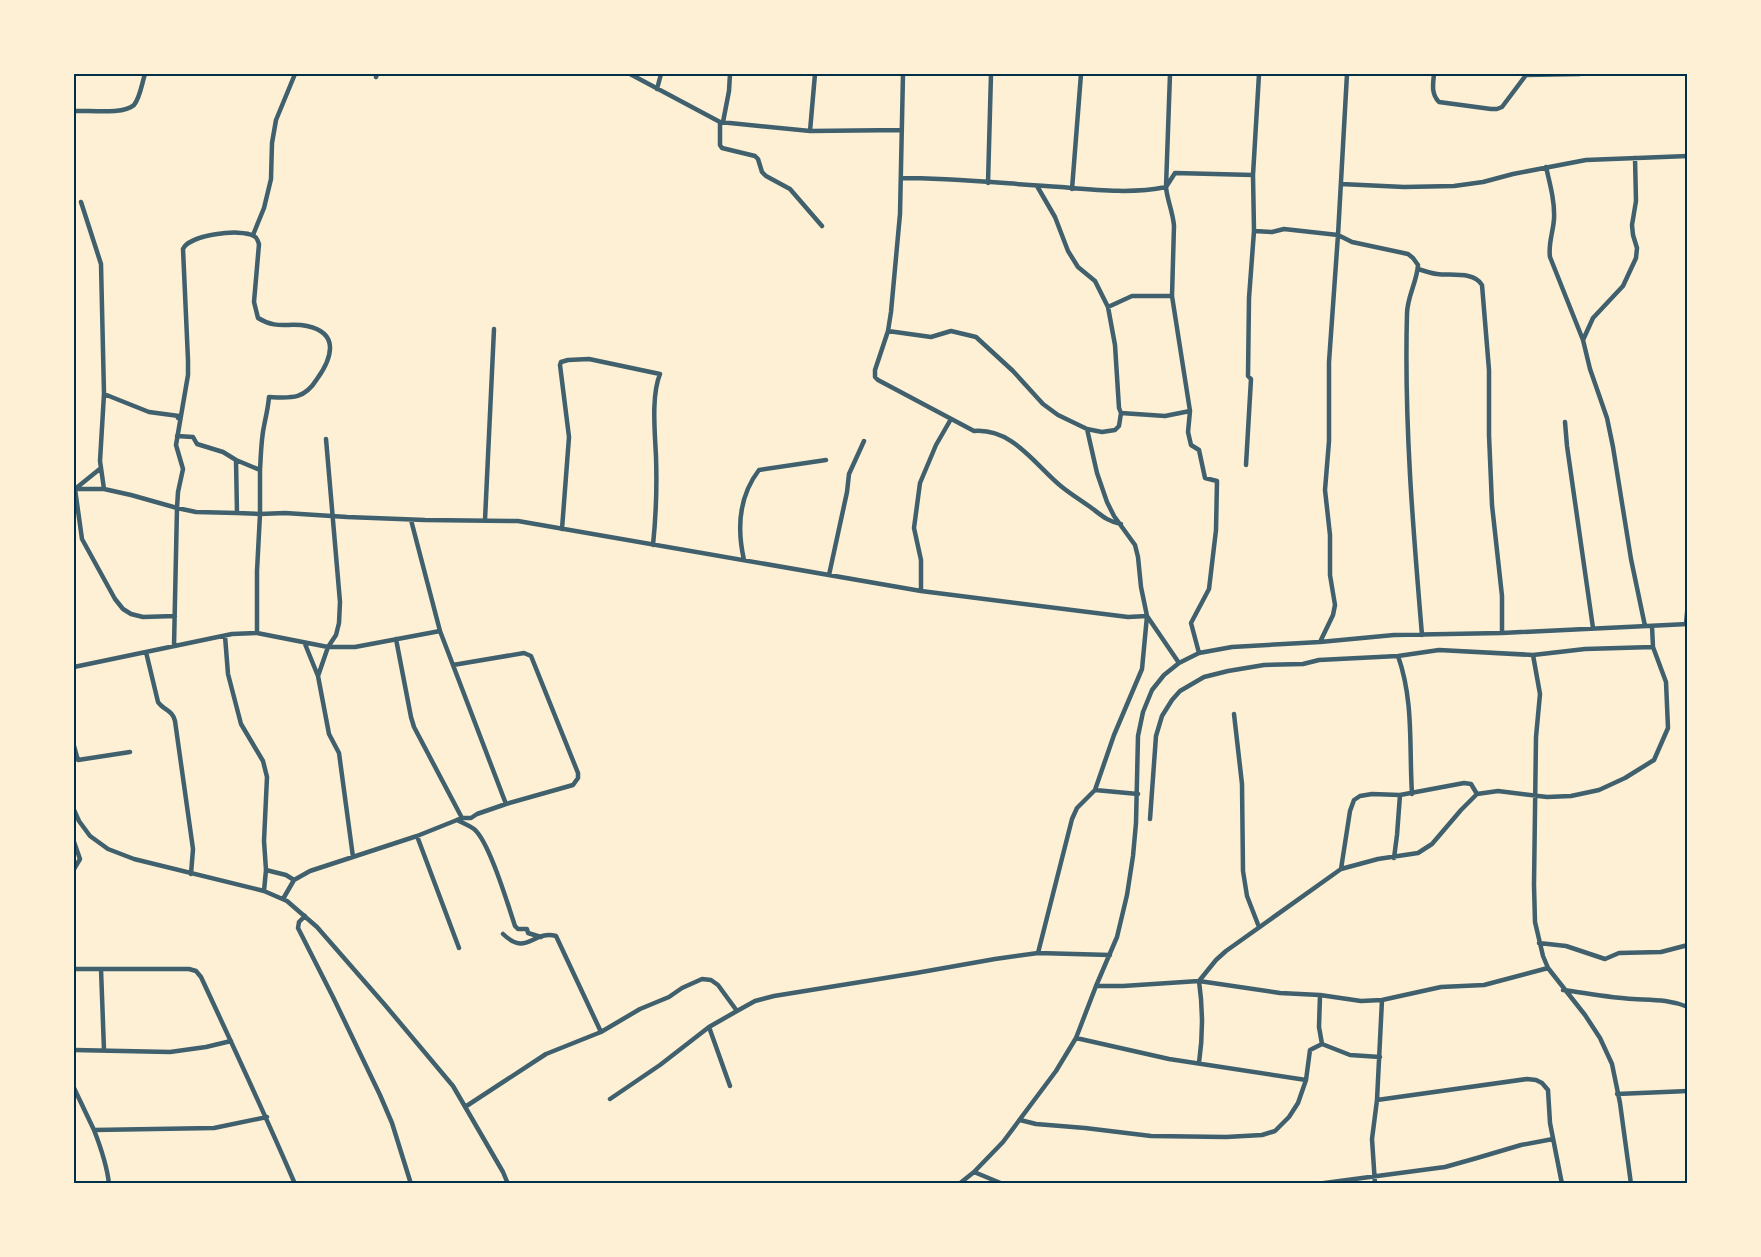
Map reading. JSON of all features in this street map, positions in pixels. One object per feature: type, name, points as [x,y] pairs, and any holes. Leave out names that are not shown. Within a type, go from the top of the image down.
[{"type":"street","points":[[74,111],[112,111],[129,108],[136,101],[145,74]]},
{"type":"street","points":[[253,235],[264,208],[271,179],[272,143],[276,120],[295,74]]},
{"type":"street","points":[[630,74],[721,122],[810,131],[902,130]]},
{"type":"street","points":[[657,89],[661,74]]},
{"type":"street","points":[[730,74],[729,90],[721,122],[720,145],[722,148],[755,156],[762,172],[790,189],[822,225]]},
{"type":"street","points":[[810,131],[815,74]]},
{"type":"street","points":[[903,74],[900,214],[888,331],[875,377],[974,431],[984,430],[1017,445],[1063,488],[1109,522],[1121,524]]},
{"type":"street","points":[[988,183],[991,74]]},
{"type":"street","points":[[1072,189],[1081,74]]},
{"type":"street","points":[[1170,74],[1166,187],[1167,200],[1174,217],[1172,296],[1191,411],[1188,432],[1191,445],[1199,450],[1204,478],[1216,481],[1216,530],[1209,589],[1191,623],[1199,653]]},
{"type":"street","points":[[1246,465],[1251,380],[1248,376],[1249,298],[1254,231],[1253,175],[1259,74]]},
{"type":"street","points":[[1320,642],[1333,615],[1335,605],[1330,575],[1330,535],[1325,490],[1329,441],[1329,362],[1347,74]]},
{"type":"street","points":[[1434,74],[1433,91],[1439,102],[1491,110],[1502,107],[1525,74],[1580,74]]},
{"type":"street","points":[[1341,184],[1404,187],[1454,186],[1586,160],[1688,156]]},
{"type":"street","points":[[1583,340],[1593,318],[1623,286],[1636,258],[1632,225],[1635,201],[1635,158]]},
{"type":"street","points":[[1546,167],[1554,217],[1549,247],[1550,257],[1583,340],[1590,369],[1607,418],[1645,626]]},
{"type":"street","points":[[1166,187],[1175,173],[1253,175]]},
{"type":"street","points":[[901,178],[1072,189],[1134,190],[1166,187]]},
{"type":"street","points":[[888,331],[931,337],[951,331],[976,337],[1006,364],[1043,404],[1058,415],[1087,429],[1102,432],[1115,430],[1119,426],[1121,413],[1115,345],[1108,307],[1095,282],[1078,267],[1068,250],[1055,217],[1037,186]]},
{"type":"street","points":[[81,202],[100,264],[104,394],[101,468],[104,489]]},
{"type":"street","points":[[1254,231],[1272,232],[1284,229],[1338,235],[1352,242],[1408,254],[1418,265],[1407,308],[1405,394],[1410,505],[1422,635]]},
{"type":"street","points":[[177,437],[188,375],[184,246],[217,234],[240,232],[253,235],[259,244],[255,302],[258,318],[275,325],[306,326],[320,330],[327,336],[330,345],[329,358],[317,380],[308,390],[294,398],[269,397],[268,414],[261,444],[257,633]]},
{"type":"street","points":[[1418,268],[1435,274],[1474,278],[1482,285],[1489,370],[1492,505],[1502,596],[1502,633]]},
{"type":"street","points":[[1108,307],[1132,296],[1172,296]]},
{"type":"street","points":[[485,520],[494,329]]},
{"type":"street","points":[[562,529],[569,437],[560,365],[561,362],[568,360],[600,360],[613,365],[660,374],[656,404],[656,515],[653,545]]},
{"type":"street","points":[[104,394],[149,412],[179,416],[176,445],[183,469],[177,508],[174,646]]},
{"type":"street","points":[[1121,413],[1165,416],[1191,411]]},
{"type":"street","points":[[921,591],[921,560],[914,528],[921,483],[936,445],[951,419]]},
{"type":"street","points":[[1565,422],[1593,628]]},
{"type":"street","points":[[1038,953],[1072,819],[1077,808],[1095,790],[1114,735],[1142,669],[1147,616],[1135,545],[1114,516],[1101,487],[1087,429]]},
{"type":"street","points":[[177,437],[193,437],[197,444],[222,452],[260,470]]},
{"type":"street","points":[[318,676],[328,647],[338,630],[340,602],[326,439]]},
{"type":"street","points":[[829,575],[849,474],[864,441]]},
{"type":"street","points":[[236,460],[237,513]]},
{"type":"street","points":[[744,560],[740,541],[741,517],[750,484],[759,470],[826,460]]},
{"type":"street","points":[[74,489],[101,468]]},
{"type":"street","points":[[74,489],[104,489],[196,512],[285,513],[411,520],[518,521],[921,591],[1128,618],[1147,616]]},
{"type":"street","points":[[74,489],[82,539],[119,604],[131,614],[175,616]]},
{"type":"street","points":[[411,520],[440,631],[506,804]]},
{"type":"street","points":[[959,1184],[1003,1142],[1056,1071],[1076,1038],[1117,937],[1128,886],[1138,794],[1138,736],[1143,712],[1152,690],[1164,675],[1179,663],[1199,653],[1232,647],[1394,635],[1502,633],[1687,624],[1688,602]]},
{"type":"street","points":[[1147,616],[1179,663]]},
{"type":"street","points":[[1199,1063],[1202,1012],[1199,981],[1216,960],[1258,927],[1341,869],[1378,859],[1418,853],[1432,844],[1477,795],[1498,791],[1535,796],[1571,796],[1599,790],[1625,778],[1654,760],[1668,728],[1666,682],[1653,647],[1652,626]]},
{"type":"street","points":[[74,667],[225,636],[257,633],[305,644],[355,647],[440,631]]},
{"type":"street","points":[[225,636],[228,674],[241,724],[263,762],[267,777],[264,891]]},
{"type":"street","points":[[396,639],[414,727],[460,819],[476,830],[490,854],[515,926],[518,929],[527,928],[528,933],[540,937]]},
{"type":"street","points":[[305,644],[318,676],[328,734],[339,753],[353,857]]},
{"type":"street","points":[[1150,819],[1158,727],[1162,716],[1180,691],[1204,677],[1249,667],[1303,664],[1319,660],[1398,656],[1439,650],[1533,655],[1585,649],[1653,647]]},
{"type":"street","points":[[146,652],[158,702],[171,712],[175,721],[192,842],[191,874]]},
{"type":"street","points":[[283,899],[294,880],[310,871],[417,836],[460,819],[471,818],[506,804],[573,785],[578,773],[531,656],[524,653],[453,665]]},
{"type":"street","points":[[1533,655],[1540,694],[1536,737],[1535,922],[1539,943],[1548,968],[1563,990],[1585,1015],[1600,1038],[1612,1064],[1620,1103],[1631,1184]]},
{"type":"street","points":[[1398,656],[1407,685],[1412,794]]},
{"type":"street","points":[[1234,714],[1242,784],[1243,871],[1247,896],[1258,927]]},
{"type":"street","points":[[74,746],[78,760],[130,752]]},
{"type":"street","points":[[1341,869],[1350,811],[1354,800],[1360,796],[1412,794],[1464,783],[1471,784],[1477,795]]},
{"type":"street","points":[[1095,790],[1138,794]]},
{"type":"street","points":[[1394,858],[1400,795]]},
{"type":"street","points":[[74,810],[90,836],[108,849],[134,859],[264,891],[283,899],[317,927],[453,1086],[508,1184]]},
{"type":"street","points":[[417,836],[459,948]]},
{"type":"street","points":[[74,842],[80,859],[74,869]]},
{"type":"street","points":[[266,870],[286,875],[294,880]]},
{"type":"street","points":[[304,916],[298,928],[380,1095],[392,1123],[411,1184]]},
{"type":"street","points":[[503,934],[515,944],[522,944],[540,937],[556,936],[601,1032]]},
{"type":"street","points":[[1539,943],[1566,946],[1605,959],[1619,953],[1661,952],[1688,945]]},
{"type":"street","points":[[610,1099],[660,1065],[708,1027],[755,1001],[1038,953],[1110,954]]},
{"type":"street","points":[[1096,986],[1199,981],[1281,993],[1320,995],[1361,1001],[1383,1000],[1441,987],[1484,985],[1548,968]]},
{"type":"street","points":[[74,969],[189,969],[195,971],[201,977],[267,1117],[295,1184]]},
{"type":"street","points":[[101,969],[104,1050]]},
{"type":"street","points":[[465,1107],[546,1054],[601,1032],[702,979],[711,980],[718,985],[737,1011]]},
{"type":"street","points":[[1563,990],[1632,999],[1661,1000],[1688,1007]]},
{"type":"street","points":[[1320,995],[1319,1028],[1322,1044]]},
{"type":"street","points":[[1375,1184],[1372,1139],[1377,1100],[1383,1000]]},
{"type":"street","points":[[708,1027],[730,1086]]},
{"type":"street","points":[[1076,1038],[1159,1057],[1306,1080]]},
{"type":"street","points":[[74,1050],[170,1052],[231,1041]]},
{"type":"street","points":[[1020,1120],[1035,1124],[1151,1136],[1262,1135],[1275,1131],[1289,1117],[1298,1103],[1306,1080],[1310,1050],[1322,1044],[1350,1055],[1380,1057]]},
{"type":"street","points":[[1377,1100],[1527,1079],[1536,1080],[1548,1090],[1553,1139],[1562,1184]]},
{"type":"street","points":[[74,1088],[94,1130],[109,1184]]},
{"type":"street","points":[[1617,1094],[1688,1091]]},
{"type":"street","points":[[94,1130],[214,1128],[267,1117]]},
{"type":"street","points":[[1317,1184],[1445,1167],[1521,1144],[1553,1139]]},
{"type":"street","points":[[974,1172],[1003,1184]]}]
